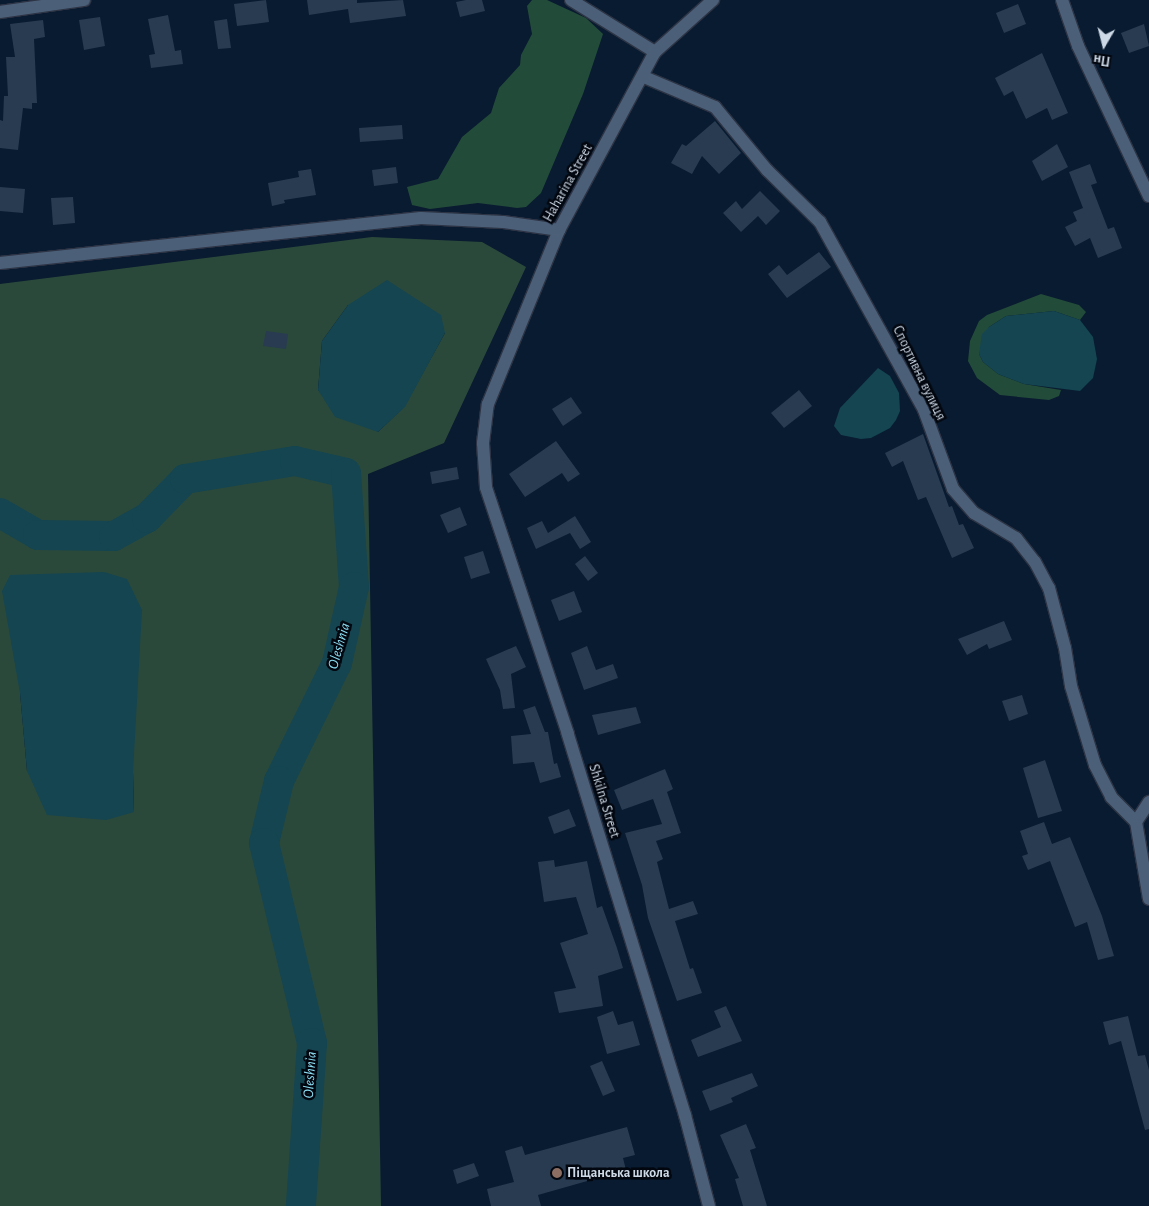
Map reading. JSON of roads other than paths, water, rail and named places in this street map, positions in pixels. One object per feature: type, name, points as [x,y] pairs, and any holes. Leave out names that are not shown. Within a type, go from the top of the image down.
[{"type":"street","points":[[0,12],[84,0]]},
{"type":"street","points":[[571,0],[655,52]]},
{"type":"street","name":"Haharina Street","points":[[488,404],[559,230],[644,77],[655,52],[713,0]]},
{"type":"street","points":[[1062,0],[1078,46],[1149,196]]},
{"type":"street","name":"Спортивна вулиця","points":[[644,77],[715,107],[767,170],[820,222],[924,410],[953,489],[974,514],[1016,538],[1036,562],[1049,588],[1066,648],[1071,686],[1095,765],[1111,797],[1136,822]]},
{"type":"street","points":[[0,263],[421,218],[503,222],[559,230]]},
{"type":"street","name":"Shkilna Street","points":[[488,404],[483,443],[486,487],[571,744],[685,1115],[709,1206]]},
{"type":"street","points":[[1149,802],[1136,822],[1149,899]]},
{"type":"water","points":[[387,280],[441,315],[445,333],[405,407],[378,432],[335,417],[318,390],[322,341],[348,305]]},
{"type":"water","points":[[1054,311],[1080,320],[1093,337],[1097,359],[1093,378],[1080,391],[1024,384],[998,374],[983,362],[979,354],[982,334],[989,327],[1006,316]]},
{"type":"water","points":[[878,368],[890,376],[899,393],[900,411],[896,420],[890,428],[871,438],[861,439],[841,435],[834,426],[840,408]]},
{"type":"water","points":[[104,572],[127,579],[142,610],[133,772],[134,812],[106,820],[47,815],[27,771],[20,693],[2,591],[10,575]]},
{"type":"waterway","name":"Oleshnia","points":[[0,513],[38,535],[114,536],[147,518],[185,479],[295,461],[346,473],[354,587],[337,663],[279,781],[264,843],[312,1043],[301,1206]]},
{"type":"place","name":"Піщанська школа","points":[[557,1173]]}]
